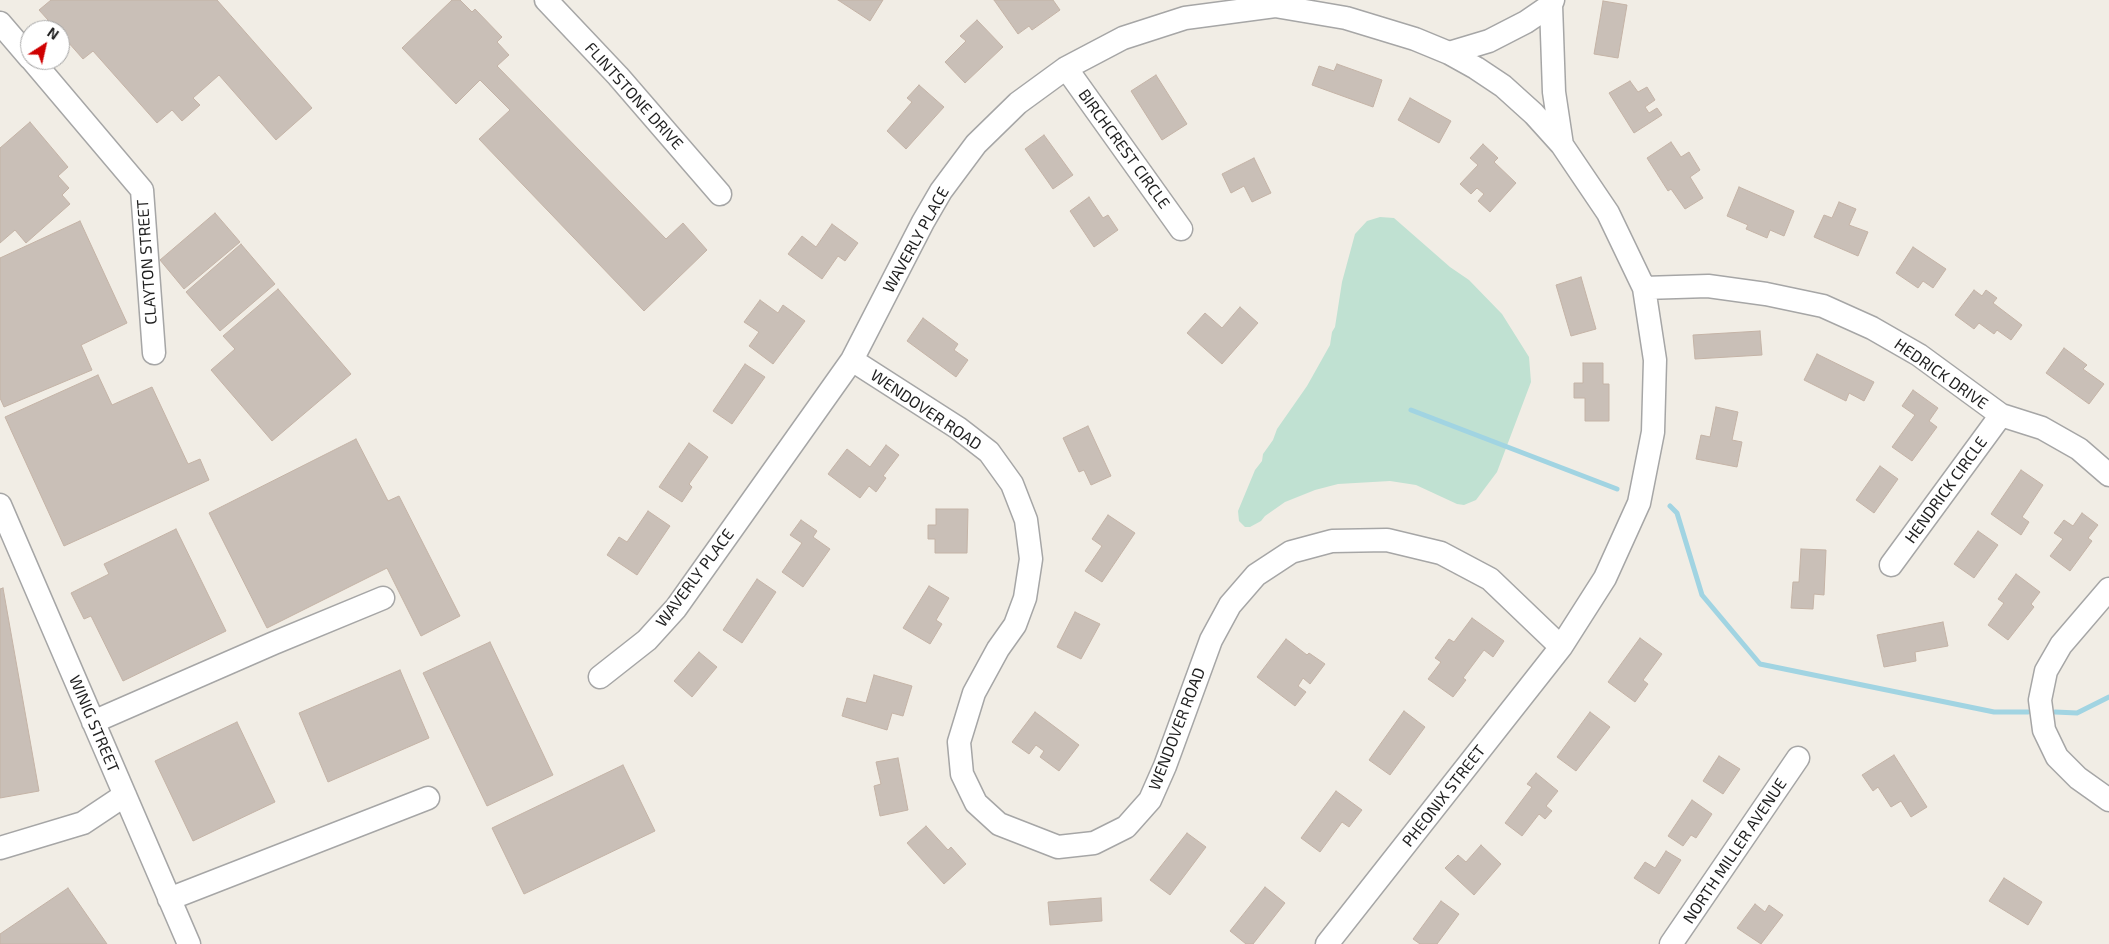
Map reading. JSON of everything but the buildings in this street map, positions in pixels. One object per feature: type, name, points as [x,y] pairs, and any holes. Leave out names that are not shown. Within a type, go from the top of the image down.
[{"type":"street","name":"FLINTSTONE DRIVE","points":[[546,0],[618,76],[720,194]]},
{"type":"street","points":[[1449,53],[1489,41],[1526,22],[1552,2]]},
{"type":"street","points":[[1552,2],[1554,92],[1562,145]]},
{"type":"street","name":"WAVERLY PLACE","points":[[600,677],[647,640],[676,608],[852,360],[923,222],[941,191],[976,144],[1018,103],[1066,68],[1123,38],[1185,18],[1275,3],[1346,18],[1415,39],[1449,53],[1502,86],[1534,114],[1562,145],[1608,214],[1644,288]]},
{"type":"street","name":"CLAYTON STREET","points":[[0,23],[20,46]]},
{"type":"street","name":"BIRCHCREST CIRCLE","points":[[1066,68],[1181,229]]},
{"type":"street","name":"CLAYTON STREET","points":[[40,70],[142,190],[154,353]]},
{"type":"street","name":"HEDRICK DRIVE","points":[[1644,288],[1708,286],[1766,294],[1823,306],[1872,328],[1919,355],[2001,415],[2042,428],[2079,449],[2109,475]]},
{"type":"street","name":"PHEONIX STREET","points":[[1327,944],[1561,647],[1606,578],[1639,503],[1653,432],[1655,360],[1644,288]]},
{"type":"street","name":"WENDOVER ROAD","points":[[852,360],[958,428],[989,452],[1012,484],[1026,520],[1031,559],[1025,598],[1015,625],[998,649],[974,693],[960,742],[962,774],[976,802],[999,824],[1058,847],[1094,843],[1126,826],[1150,800],[1165,766],[1211,640],[1230,605],[1256,575],[1291,552],[1332,540],[1387,540],[1441,553],[1490,579],[1561,647]]},
{"type":"street","name":"HENDRICK CIRCLE","points":[[1891,565],[2001,415]]},
{"type":"street","name":"WINIG STREET","points":[[0,505],[189,944]]},
{"type":"street","points":[[2109,589],[2062,645],[2046,670],[2040,700],[2044,730],[2057,757],[2078,778],[2109,800]]},
{"type":"street","points":[[93,722],[383,598]]},
{"type":"street","name":"NORTH MILLER AVENUE","points":[[1672,944],[1798,758]]},
{"type":"street","points":[[0,848],[84,823],[125,795]]},
{"type":"street","points":[[169,899],[428,798]]},
{"type":"green space","points":[[1380,217],[1394,218],[1450,267],[1469,280],[1502,314],[1529,357],[1531,382],[1497,472],[1476,500],[1464,505],[1457,504],[1416,485],[1390,481],[1338,484],[1315,490],[1285,502],[1261,521],[1250,527],[1245,527],[1239,521],[1238,511],[1255,470],[1262,461],[1263,454],[1273,440],[1277,429],[1307,386],[1330,345],[1332,332],[1335,327],[1342,282],[1355,234],[1367,221]]},
{"type":"waterway","points":[[1411,410],[1617,489]]},
{"type":"waterway","points":[[1670,506],[1677,513],[1702,595],[1760,664],[1994,712],[2028,712]]},
{"type":"waterway","points":[[2055,712],[2077,713],[2109,697]]}]
